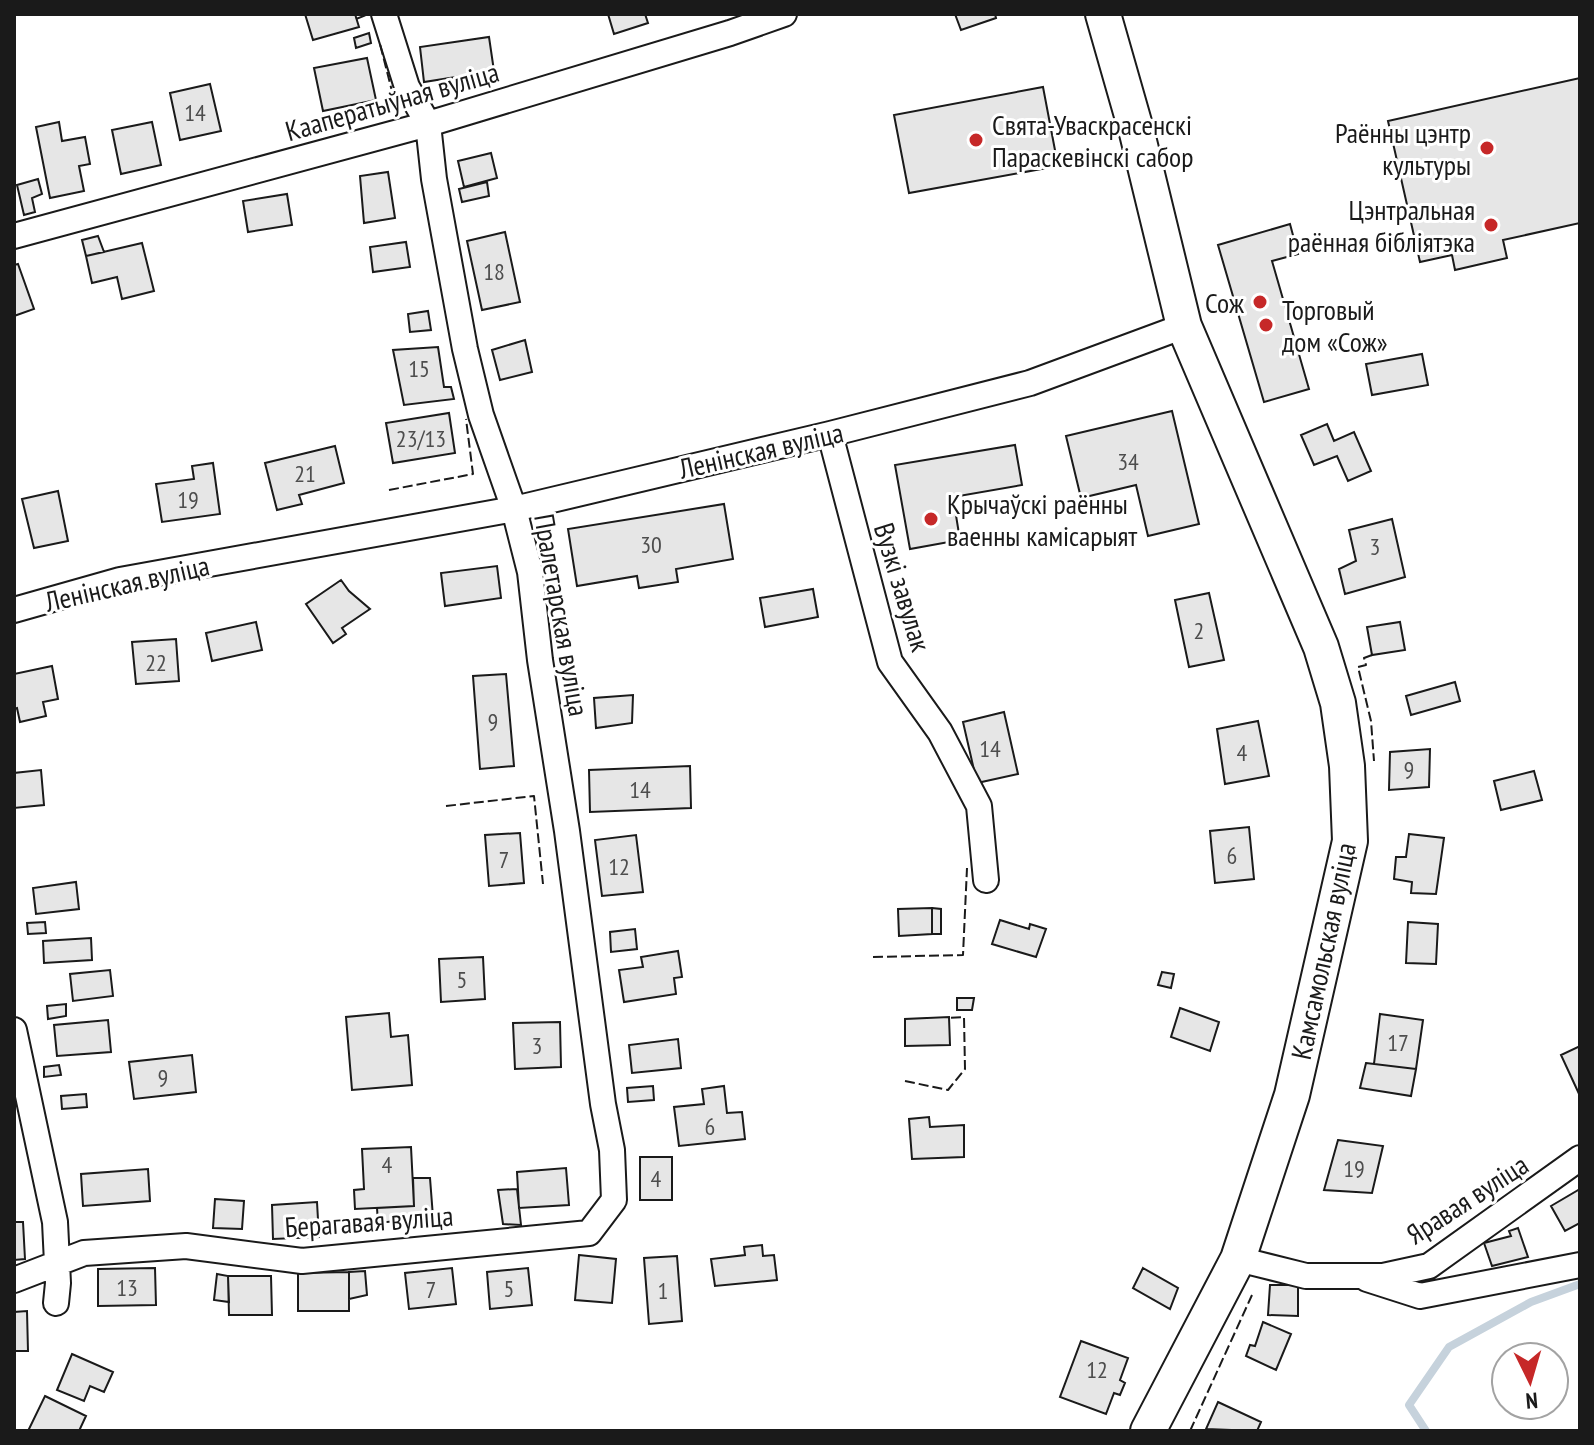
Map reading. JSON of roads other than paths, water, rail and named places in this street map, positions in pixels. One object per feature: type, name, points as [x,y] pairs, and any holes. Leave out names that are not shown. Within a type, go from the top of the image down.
[{"type":"main road","points":[[1103,14],[1137,133],[1184,326]]},
{"type":"main road","name":"Камсамольская вуліца","points":[[1148,1431],[1238,1259],[1292,1095],[1350,841],[1347,766],[1338,703],[1321,647],[1184,326]]},
{"type":"street","name":"Пралетарская вуліца","points":[[384,14],[407,87],[428,124],[434,179],[465,349],[481,415],[514,509],[530,572],[540,660],[612,1150],[614,1200],[589,1233]]},
{"type":"street","name":"Кааператыўная вуліца","points":[[14,236],[428,124],[784,14]]},
{"type":"street","name":"Ленінская вуліца","points":[[14,610],[120,580],[514,509],[830,434],[1030,383],[1184,326]]},
{"type":"street","name":"Вузкі завулак","points":[[830,434],[890,662],[940,732],[979,806],[986,880]]},
{"type":"street","points":[[14,1030],[55,1222],[56,1303]]},
{"type":"street","name":"Яравая вуліца","points":[[1238,1259],[1306,1276],[1383,1276],[1429,1266],[1580,1158]]},
{"type":"street","name":"Берагавая вуліца","points":[[14,1280],[84,1253],[186,1246],[302,1261],[589,1233]]},
{"type":"street","points":[[1358,1276],[1420,1296],[1580,1265]]},
{"type":"waterway","points":[[1426,1431],[1409,1405],[1449,1347],[1531,1302],[1580,1284]]},
{"type":"place","name":"Свята-Уваскрасенскі Параскевінскі сабор","points":[[976,140]]},
{"type":"place","name":"Раённы цэнтр культуры","points":[[1487,148]]},
{"type":"place","name":"Цэнтральная раённая бібліятэка","points":[[1491,225]]},
{"type":"place","name":"Сож","points":[[1260,302]]},
{"type":"place","name":"Торговый дом «Сож»","points":[[1266,325]]},
{"type":"place","name":"Крычаўскі раённы ваенны камісарыят","points":[[931,519]]}]
